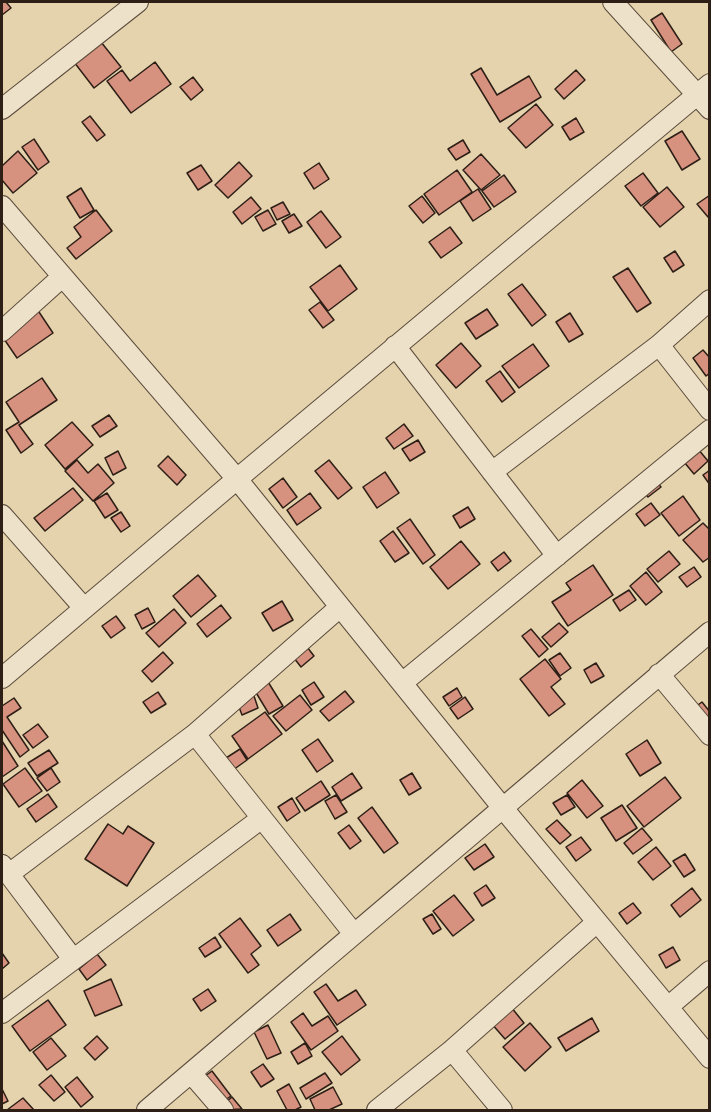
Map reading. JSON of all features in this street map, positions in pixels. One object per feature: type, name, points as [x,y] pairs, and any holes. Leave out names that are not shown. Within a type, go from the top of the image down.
[{"type":"street","points":[[2,109],[138,2]]},
{"type":"street","points":[[2,678],[395,346],[705,96],[614,2]]},
{"type":"street","points":[[2,206],[237,479],[502,807],[710,1058]]},
{"type":"street","points":[[2,331],[62,277]]},
{"type":"street","points":[[492,472],[658,345],[710,300]]},
{"type":"street","points":[[658,345],[710,410]]},
{"type":"street","points":[[395,346],[557,556]]},
{"type":"street","points":[[402,683],[710,430]]},
{"type":"street","points":[[2,515],[84,608]]},
{"type":"street","points":[[73,959],[5,870],[195,734],[340,607]]},
{"type":"street","points":[[147,1110],[710,632]]},
{"type":"street","points":[[659,674],[710,735]]},
{"type":"street","points":[[195,734],[354,934]]},
{"type":"street","points":[[2,1013],[262,818]]},
{"type":"street","points":[[377,1110],[452,1050],[597,922]]},
{"type":"street","points":[[668,1006],[710,970]]},
{"type":"street","points":[[452,1050],[502,1110]]},
{"type":"street","points":[[191,1073],[224,1110]]},
{"type":"building","points":[[2,2],[6,2],[11,8],[2,15]]},
{"type":"building","points":[[662,13],[682,44],[671,52],[651,20]]},
{"type":"building","points":[[101,42],[121,67],[94,88],[74,62]]},
{"type":"building","points":[[155,62],[171,84],[131,113],[107,81],[122,70],[130,81]]},
{"type":"building","points":[[481,68],[497,95],[529,76],[541,97],[500,122],[471,74]]},
{"type":"building","points":[[576,70],[585,80],[564,99],[555,89]]},
{"type":"building","points":[[193,77],[203,90],[191,100],[180,87]]},
{"type":"building","points":[[536,104],[553,125],[526,148],[508,128]]},
{"type":"building","points":[[90,116],[105,135],[97,141],[82,122]]},
{"type":"building","points":[[576,118],[584,132],[570,140],[562,127]]},
{"type":"building","points":[[682,131],[700,159],[682,170],[665,141]]},
{"type":"building","points":[[34,139],[49,162],[38,170],[22,147]]},
{"type":"building","points":[[463,140],[470,152],[456,160],[448,149]]},
{"type":"building","points":[[18,151],[37,173],[13,193],[2,180],[2,166]]},
{"type":"building","points":[[481,154],[500,175],[481,190],[463,170]]},
{"type":"building","points":[[239,162],[252,176],[228,198],[215,185]]},
{"type":"building","points":[[319,163],[329,179],[314,189],[304,173]]},
{"type":"building","points":[[201,165],[212,181],[198,190],[187,173]]},
{"type":"building","points":[[457,170],[472,192],[439,215],[424,194]]},
{"type":"building","points":[[643,173],[658,193],[641,206],[625,186]]},
{"type":"building","points":[[504,175],[516,192],[494,207],[482,191]]},
{"type":"building","points":[[667,187],[684,207],[660,227],[643,207]]},
{"type":"building","points":[[81,188],[94,210],[80,218],[67,197]]},
{"type":"building","points":[[478,189],[491,209],[473,221],[460,201]]},
{"type":"building","points":[[710,195],[710,216],[708,217],[697,204]]},
{"type":"building","points":[[422,196],[435,213],[423,223],[409,206]]},
{"type":"building","points":[[251,197],[261,209],[242,224],[233,212]]},
{"type":"building","points":[[283,202],[290,214],[277,220],[271,208]]},
{"type":"building","points":[[96,210],[112,231],[76,259],[67,248],[81,237],[74,227]]},
{"type":"building","points":[[268,210],[276,224],[263,231],[255,217]]},
{"type":"building","points":[[321,211],[341,237],[326,248],[307,222]]},
{"type":"building","points":[[294,214],[302,226],[289,233],[282,221]]},
{"type":"building","points":[[450,227],[462,243],[441,258],[429,242]]},
{"type":"building","points":[[675,251],[684,265],[673,272],[664,258]]},
{"type":"building","points":[[340,265],[357,289],[328,311],[310,287]]},
{"type":"building","points":[[628,268],[651,303],[637,312],[613,277]]},
{"type":"building","points":[[522,284],[546,315],[532,326],[508,294]]},
{"type":"building","points":[[320,302],[334,320],[323,328],[309,310]]},
{"type":"building","points":[[35,306],[53,333],[17,358],[2,336]]},
{"type":"building","points":[[487,309],[498,325],[476,339],[465,323]]},
{"type":"building","points":[[570,313],[583,334],[569,342],[556,322]]},
{"type":"building","points":[[461,343],[481,366],[456,388],[436,365]]},
{"type":"building","points":[[533,344],[549,366],[519,388],[502,366]]},
{"type":"building","points":[[703,350],[710,358],[710,373],[706,376],[693,358]]},
{"type":"building","points":[[500,371],[515,392],[502,402],[486,381]]},
{"type":"building","points":[[42,378],[57,400],[19,425],[33,444],[21,453],[6,430],[19,422],[6,402]]},
{"type":"building","points":[[109,415],[117,426],[100,437],[92,426]]},
{"type":"building","points":[[72,422],[93,445],[65,469],[45,445]]},
{"type":"building","points":[[404,424],[413,436],[394,449],[386,438]]},
{"type":"building","points":[[418,440],[425,452],[410,461],[402,449]]},
{"type":"building","points":[[698,449],[708,461],[694,474],[684,462]]},
{"type":"building","points":[[118,451],[126,468],[113,475],[105,458]]},
{"type":"building","points":[[168,456],[186,475],[177,485],[158,466]]},
{"type":"building","points":[[77,460],[88,473],[98,464],[114,483],[93,501],[65,471]]},
{"type":"building","points":[[329,460],[352,488],[338,499],[315,471]]},
{"type":"building","points":[[710,470],[710,485],[703,475]]},
{"type":"building","points":[[385,472],[399,493],[377,508],[363,487]]},
{"type":"building","points":[[652,476],[661,487],[648,497],[639,487]]},
{"type":"building","points":[[283,478],[297,497],[283,508],[269,489]]},
{"type":"building","points":[[73,488],[83,500],[45,531],[34,518]]},
{"type":"building","points":[[107,493],[118,510],[105,518],[94,501]]},
{"type":"building","points":[[310,493],[321,508],[297,525],[287,510]]},
{"type":"building","points":[[683,496],[700,520],[679,536],[661,513]]},
{"type":"building","points":[[651,503],[660,515],[645,526],[636,514]]},
{"type":"building","points":[[468,507],[475,519],[460,528],[453,516]]},
{"type":"building","points":[[121,512],[130,526],[121,532],[111,518]]},
{"type":"building","points":[[410,519],[435,555],[423,564],[397,528]]},
{"type":"building","points":[[703,523],[710,530],[710,557],[703,562],[683,540]]},
{"type":"building","points":[[393,531],[409,553],[395,562],[380,541]]},
{"type":"building","points":[[461,541],[480,564],[448,589],[430,567]]},
{"type":"building","points":[[669,551],[680,564],[658,582],[647,569]]},
{"type":"building","points":[[504,552],[511,561],[498,571],[491,562]]},
{"type":"building","points":[[593,565],[613,595],[568,626],[552,602],[571,590],[566,583]]},
{"type":"building","points":[[694,567],[701,577],[687,587],[679,577]]},
{"type":"building","points":[[646,572],[662,592],[646,605],[630,586]]},
{"type":"building","points":[[198,575],[216,596],[191,617],[173,596]]},
{"type":"building","points":[[629,590],[636,600],[620,611],[613,600]]},
{"type":"building","points":[[282,601],[293,620],[273,631],[262,613]]},
{"type":"building","points":[[221,605],[231,618],[207,637],[197,624]]},
{"type":"building","points":[[148,608],[155,622],[142,629],[135,615]]},
{"type":"building","points":[[174,609],[186,623],[159,647],[146,633]]},
{"type":"building","points":[[116,616],[125,628],[111,638],[102,626]]},
{"type":"building","points":[[559,623],[568,632],[551,647],[542,637]]},
{"type":"building","points":[[531,629],[548,649],[539,657],[522,636]]},
{"type":"building","points":[[304,643],[314,656],[301,667],[290,653]]},
{"type":"building","points":[[163,652],[173,663],[152,682],[142,671]]},
{"type":"building","points":[[560,653],[571,668],[560,676],[549,660]]},
{"type":"building","points":[[545,659],[561,679],[551,687],[565,704],[549,716],[520,679]]},
{"type":"building","points":[[596,663],[604,676],[591,683],[584,670]]},
{"type":"building","points":[[265,677],[283,706],[269,714],[252,686]]},
{"type":"building","points":[[314,682],[324,697],[311,705],[302,690]]},
{"type":"building","points":[[457,688],[462,697],[449,706],[443,697]]},
{"type":"building","points":[[345,691],[354,702],[329,721],[320,711]]},
{"type":"building","points":[[158,692],[166,704],[151,713],[143,702]]},
{"type":"building","points":[[253,693],[258,708],[242,715],[236,699]]},
{"type":"building","points":[[300,695],[312,710],[286,731],[273,716]]},
{"type":"building","points":[[465,697],[473,709],[458,719],[450,708]]},
{"type":"building","points":[[14,698],[21,708],[7,717],[29,750],[20,757],[2,730],[2,706]]},
{"type":"building","points":[[702,702],[710,712],[710,719],[691,710]]},
{"type":"building","points":[[265,712],[282,734],[248,759],[232,736]]},
{"type":"building","points":[[38,724],[48,737],[33,748],[23,735]]},
{"type":"building","points":[[318,739],[333,761],[317,772],[302,750]]},
{"type":"building","points":[[647,740],[661,763],[640,776],[626,754]]},
{"type":"building","points":[[2,741],[18,766],[2,777]]},
{"type":"building","points":[[240,749],[247,760],[233,770],[226,758]]},
{"type":"building","points":[[49,750],[58,763],[37,776],[28,763]]},
{"type":"building","points":[[25,768],[42,791],[19,807],[3,784]]},
{"type":"building","points":[[51,768],[60,782],[47,791],[37,778]]},
{"type":"building","points":[[352,773],[362,788],[341,801],[332,787]]},
{"type":"building","points":[[412,773],[421,788],[409,795],[400,780]]},
{"type":"building","points":[[665,777],[681,798],[644,827],[627,806]]},
{"type":"building","points":[[582,780],[603,806],[587,818],[567,793]]},
{"type":"building","points":[[321,781],[330,795],[305,811],[296,798]]},
{"type":"building","points":[[48,794],[57,807],[36,822],[27,809]]},
{"type":"building","points":[[336,795],[347,812],[335,819],[325,801]]},
{"type":"building","points":[[567,795],[575,807],[561,815],[553,803]]},
{"type":"building","points":[[292,798],[300,812],[287,821],[278,807]]},
{"type":"building","points":[[622,805],[637,828],[616,841],[601,818]]},
{"type":"building","points":[[372,807],[398,843],[384,853],[358,818]]},
{"type":"building","points":[[557,820],[571,835],[560,844],[546,829]]},
{"type":"building","points":[[108,824],[123,834],[128,826],[154,843],[127,886],[85,859]]},
{"type":"building","points":[[349,825],[361,841],[350,849],[338,833]]},
{"type":"building","points":[[642,828],[652,840],[633,854],[624,843]]},
{"type":"building","points":[[581,837],[591,850],[576,861],[566,847]]},
{"type":"building","points":[[485,844],[494,857],[474,870],[465,858]]},
{"type":"building","points":[[656,847],[671,866],[653,880],[638,862]]},
{"type":"building","points":[[685,854],[695,870],[684,877],[673,861]]},
{"type":"building","points":[[486,885],[495,898],[482,906],[474,893]]},
{"type":"building","points":[[692,888],[701,900],[680,917],[671,905]]},
{"type":"building","points":[[454,895],[474,920],[453,936],[433,911]]},
{"type":"building","points":[[633,903],[641,913],[627,924],[619,913]]},
{"type":"building","points":[[290,914],[301,930],[278,946],[267,930]]},
{"type":"building","points":[[432,914],[441,929],[433,934],[423,919]]},
{"type":"building","points":[[240,918],[261,946],[251,954],[259,965],[248,973],[219,934]]},
{"type":"building","points":[[215,937],[221,947],[205,957],[199,948]]},
{"type":"building","points":[[673,947],[680,960],[666,968],[659,955]]},
{"type":"building","points":[[2,953],[9,963],[2,969]]},
{"type":"building","points":[[97,954],[106,965],[87,980],[79,969]]},
{"type":"building","points":[[111,979],[122,1005],[95,1016],[84,991]]},
{"type":"building","points":[[326,984],[338,1001],[356,990],[366,1005],[337,1025],[314,992]]},
{"type":"building","points":[[208,989],[216,1001],[201,1011],[193,999]]},
{"type":"building","points":[[48,1000],[66,1025],[30,1051],[12,1026]]},
{"type":"building","points":[[511,1007],[524,1023],[505,1039],[491,1023]]},
{"type":"building","points":[[303,1013],[312,1026],[328,1016],[338,1031],[311,1050],[291,1022]]},
{"type":"building","points":[[592,1018],[599,1031],[566,1051],[558,1038]]},
{"type":"building","points":[[530,1023],[551,1047],[525,1071],[503,1047]]},
{"type":"building","points":[[268,1025],[281,1053],[267,1059],[254,1032]]},
{"type":"building","points":[[97,1036],[108,1048],[95,1060],[84,1048]]},
{"type":"building","points":[[342,1036],[360,1060],[341,1075],[322,1052]]},
{"type":"building","points":[[51,1038],[66,1056],[47,1070],[33,1052]]},
{"type":"building","points":[[305,1043],[312,1056],[298,1064],[291,1052]]},
{"type":"building","points":[[263,1064],[274,1079],[261,1087],[251,1072]]},
{"type":"building","points":[[212,1071],[231,1096],[217,1106],[198,1081]]},
{"type":"building","points":[[325,1073],[332,1083],[306,1099],[300,1088]]},
{"type":"building","points":[[51,1075],[65,1092],[54,1101],[39,1085]]},
{"type":"building","points":[[77,1077],[93,1097],[81,1107],[65,1087]]},
{"type":"building","points":[[289,1084],[301,1107],[295,1110],[287,1110],[277,1091]]},
{"type":"building","points":[[333,1087],[342,1104],[329,1110],[315,1110],[310,1099]]},
{"type":"building","points":[[2,1089],[8,1101],[2,1104]]},
{"type":"building","points":[[232,1097],[242,1109],[223,1110],[220,1107]]},
{"type":"building","points":[[23,1098],[34,1110],[7,1110]]}]
